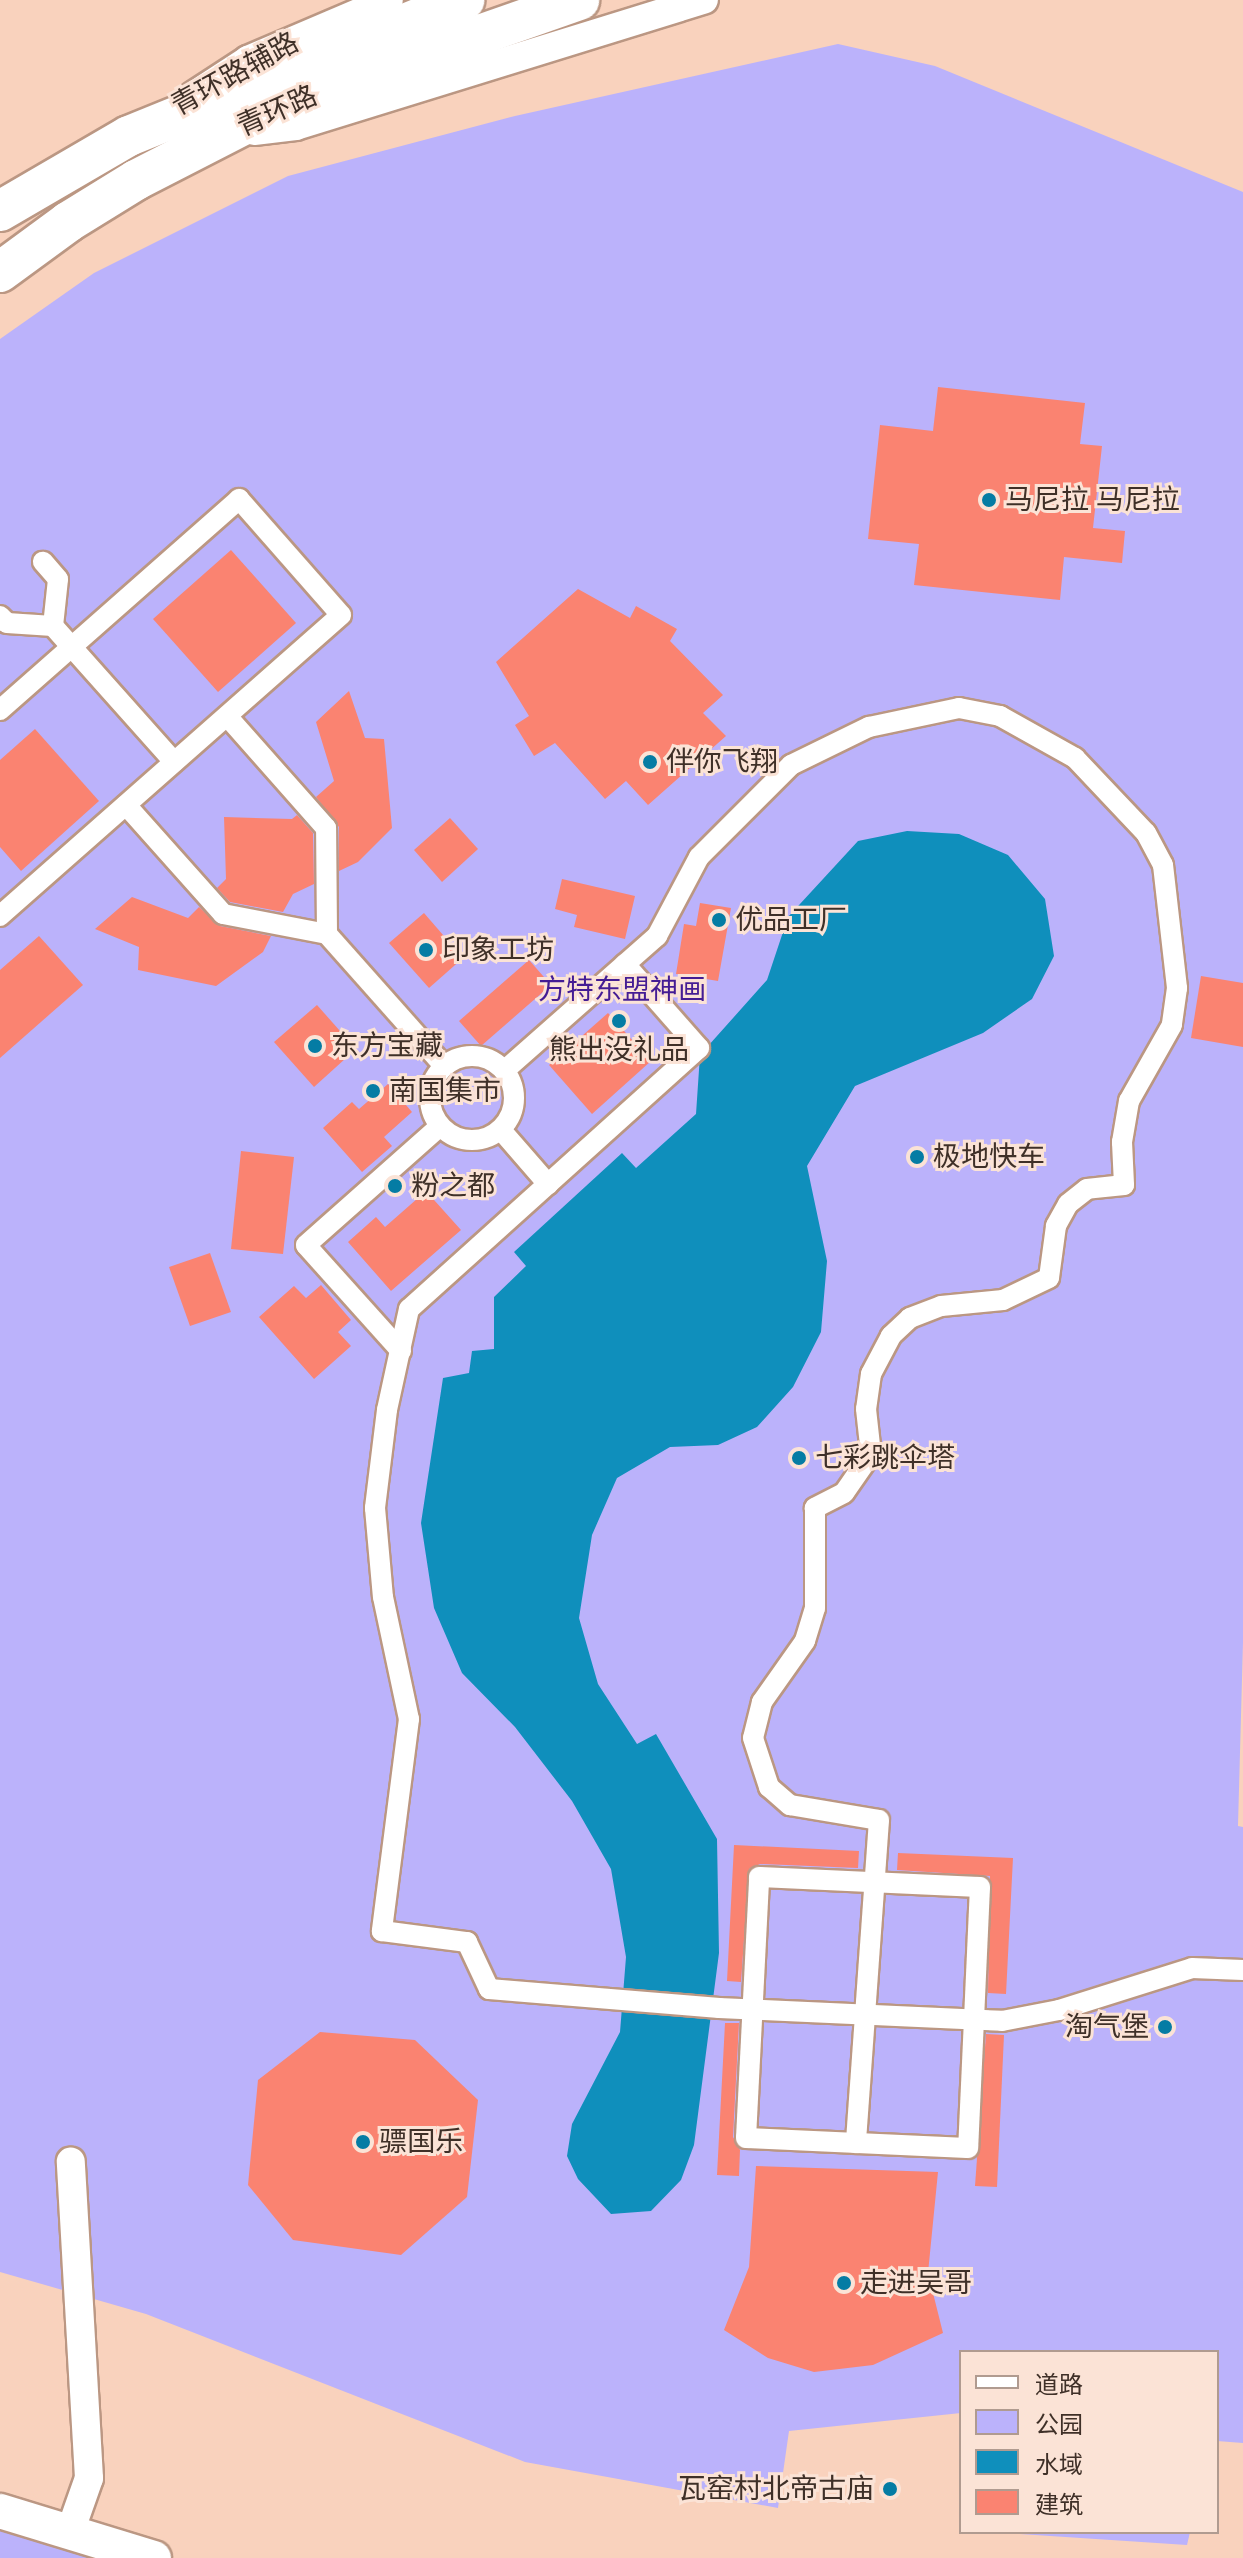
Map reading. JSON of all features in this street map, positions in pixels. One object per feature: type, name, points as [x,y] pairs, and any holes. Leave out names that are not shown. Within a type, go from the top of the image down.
[{"type":"main road","name":"青环路","points":[[0,211],[129,136],[464,0]]},
{"type":"main road","name":"青环路","points":[[0,272],[68,222],[225,134],[331,87],[579,0]]},
{"type":"street","name":"青环路辅路","points":[[129,136],[248,60],[389,0]]},
{"type":"street","points":[[225,134],[296,126],[704,0]]},
{"type":"street","points":[[0,710],[239,499],[341,615],[0,916]]},
{"type":"street","points":[[43,562],[58,579],[53,626]]},
{"type":"street","points":[[0,616],[7,623],[53,626],[174,762]]},
{"type":"street","points":[[505,1070],[657,936],[699,857],[791,765],[829,742],[916,715],[959,708],[1000,716],[1075,758],[1146,833],[1163,865],[1177,988],[1172,1025],[1129,1101],[1122,1142],[1124,1185],[1087,1189],[1068,1204],[1056,1226],[1049,1278],[1003,1300],[941,1306],[910,1318],[891,1336],[871,1374],[866,1409],[871,1454],[844,1493],[815,1508],[815,1608],[805,1641],[762,1702],[753,1738],[769,1787],[790,1805],[879,1820],[856,2143]]},
{"type":"street","points":[[227,716],[326,828],[327,934]]},
{"type":"street","points":[[126,805],[223,914],[327,934],[444,1066]]},
{"type":"street","points":[[625,964],[699,1048],[409,1309],[375,1508],[383,1597],[409,1719],[382,1931],[467,1942],[489,1989],[719,2008],[974,2020],[1002,2021],[1059,2010],[1192,1968],[1243,1970]]},
{"type":"street","points":[[464,1056],[486,1057],[505,1070],[514,1089],[513,1112],[501,1130],[481,1140],[458,1139],[440,1126],[430,1107],[432,1085],[444,1066],[464,1056]]},
{"type":"street","points":[[401,1351],[306,1245],[440,1126]]},
{"type":"street","points":[[501,1130],[548,1184]]},
{"type":"street","points":[[759,1877],[875,1882],[980,1887],[968,2148],[746,2138],[759,1877]]},
{"type":"street","points":[[70,2532],[89,2478],[71,2162]]},
{"type":"street","points":[[0,2511],[154,2558]]},
{"type":"green space","name":"方特东盟神画","points":[[838,44],[935,66],[1243,192],[1243,1642],[1238,1826],[1243,1827],[1243,2443],[1219,2441],[1219,2350],[959,2350],[959,2413],[789,2431],[778,2508],[525,2462],[146,2314],[0,2272],[0,339],[94,273],[288,176],[515,116]]},
{"type":"green space","points":[[0,2511],[154,2558],[0,2558]]},
{"type":"green space","points":[[1020,2534],[1190,2534],[1187,2545]]},
{"type":"water","points":[[907,831],[959,834],[1008,855],[1045,899],[1054,956],[1032,999],[983,1033],[855,1086],[807,1166],[827,1261],[821,1332],[793,1387],[757,1427],[718,1445],[670,1447],[617,1478],[592,1535],[579,1618],[598,1684],[637,1744],[656,1734],[717,1839],[719,1953],[694,2145],[681,2180],[651,2211],[611,2214],[578,2179],[567,2156],[572,2124],[620,2032],[626,1957],[611,1869],[572,1801],[515,1727],[462,1673],[434,1608],[421,1523],[443,1378],[469,1373],[472,1351],[494,1349],[494,1297],[526,1266],[514,1252],[622,1153],[636,1168],[696,1114],[700,1055],[767,980],[788,917],[858,841]]},
{"type":"building","points":[[938,387],[1085,403],[1080,444],[1102,446],[1093,528],[1125,531],[1122,563],[1064,557],[1060,600],[914,585],[919,544],[868,539],[880,425],[933,431]]},
{"type":"building","points":[[231,550],[296,623],[218,692],[153,619]]},
{"type":"building","points":[[578,589],[630,618],[636,606],[677,629],[670,641],[723,695],[703,713],[726,736],[648,805],[626,781],[605,799],[555,743],[534,756],[515,725],[529,716],[496,662]]},
{"type":"building","points":[[349,691],[365,738],[384,739],[392,828],[358,862],[339,871],[339,827],[316,797],[334,781],[316,722]]},
{"type":"building","points":[[35,729],[99,801],[21,871],[0,847],[0,760]]},
{"type":"building","points":[[297,815],[313,833],[314,884],[293,894],[283,912],[230,902],[217,888],[226,879],[224,817],[292,819]]},
{"type":"building","points":[[450,818],[478,849],[442,882],[414,850]]},
{"type":"building","points":[[562,879],[635,896],[625,939],[574,927],[577,915],[555,909]]},
{"type":"building","points":[[132,897],[188,918],[199,907],[220,926],[271,936],[263,952],[216,986],[138,970],[139,947],[95,929]]},
{"type":"building","points":[[700,903],[731,908],[718,981],[676,974],[684,924],[696,926]]},
{"type":"building","points":[[424,913],[463,958],[429,988],[389,943]]},
{"type":"building","points":[[39,936],[83,985],[0,1058],[0,970]]},
{"type":"building","points":[[529,960],[551,985],[481,1046],[459,1021]]},
{"type":"building","points":[[1201,976],[1243,983],[1243,1047],[1191,1038]]},
{"type":"building","points":[[317,1005],[356,1049],[314,1087],[274,1042]]},
{"type":"building","points":[[608,1013],[651,1061],[592,1114],[549,1065]]},
{"type":"building","points":[[388,1084],[412,1112],[384,1137],[392,1146],[362,1172],[323,1128],[352,1102],[359,1109]]},
{"type":"building","points":[[241,1151],[294,1157],[283,1254],[231,1249]]},
{"type":"building","points":[[426,1191],[461,1230],[391,1291],[348,1242],[376,1217],[385,1227]]},
{"type":"building","points":[[210,1253],[231,1312],[190,1326],[169,1267]]},
{"type":"building","points":[[321,1285],[351,1320],[338,1332],[351,1346],[314,1379],[259,1317],[294,1286],[306,1298]]},
{"type":"building","points":[[734,1845],[859,1851],[858,1868],[760,1864],[749,1869],[741,1982],[727,1981]]},
{"type":"building","points":[[898,1853],[1013,1858],[1006,1994],[988,1993],[990,1876],[897,1870]]},
{"type":"building","points":[[725,2023],[739,2023],[733,2137],[740,2150],[739,2176],[717,2175]]},
{"type":"building","name":"骠国乐","points":[[320,2032],[415,2040],[478,2100],[467,2197],[401,2255],[293,2240],[248,2185],[258,2080]]},
{"type":"building","points":[[986,2034],[1004,2035],[997,2187],[975,2186]]},
{"type":"building","points":[[756,2166],[938,2172],[928,2273],[943,2333],[873,2365],[814,2372],[768,2358],[724,2330],[749,2267]]},
{"type":"place","name":"马尼拉 马尼拉","points":[[989,500]]},
{"type":"place","name":"伴你飞翔","points":[[650,762]]},
{"type":"place","name":"优品工厂","points":[[719,920]]},
{"type":"place","name":"印象工坊","points":[[426,950]]},
{"type":"place","name":"熊出没礼品","points":[[619,1021]]},
{"type":"place","name":"东方宝藏","points":[[315,1046]]},
{"type":"place","name":"南国集市","points":[[373,1091]]},
{"type":"place","name":"极地快车","points":[[917,1157]]},
{"type":"place","name":"粉之都","points":[[395,1186]]},
{"type":"place","name":"七彩跳伞塔","points":[[799,1458]]},
{"type":"place","name":"淘气堡","points":[[1165,2027]]},
{"type":"place","name":"骠国乐","points":[[363,2142]]},
{"type":"place","name":"走进吴哥","points":[[844,2283]]},
{"type":"place","name":"瓦窑村北帝古庙","points":[[890,2489]]}]
